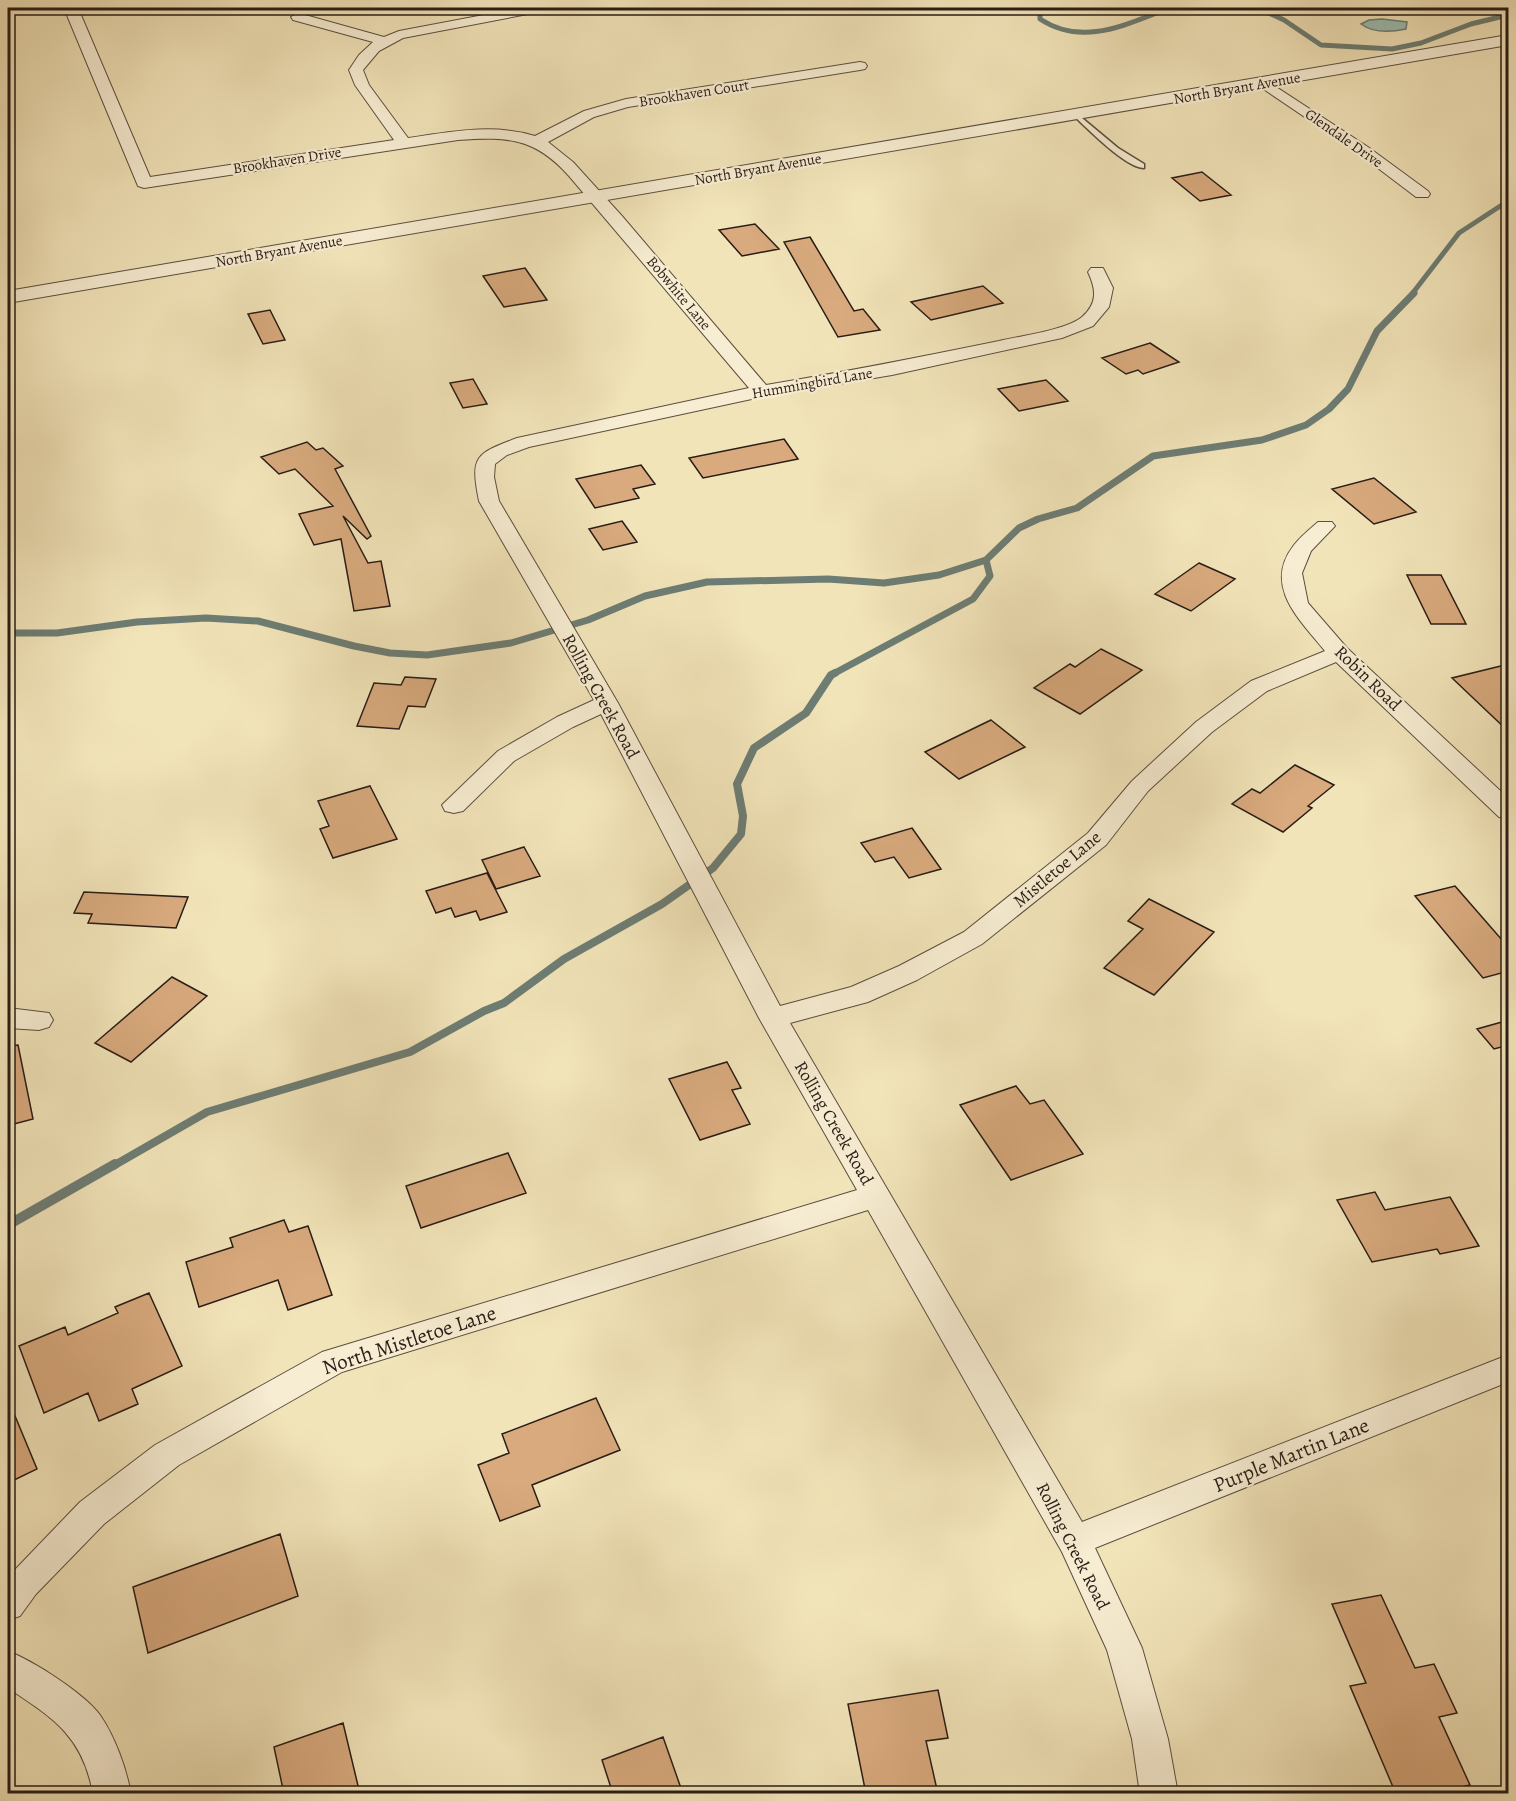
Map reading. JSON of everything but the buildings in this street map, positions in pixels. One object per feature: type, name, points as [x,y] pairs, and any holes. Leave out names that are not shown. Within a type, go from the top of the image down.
[{"type":"street","name":"Brookhaven Drive","points":[[71,8],[144,183],[403,142],[458,135],[493,134],[520,137],[536,142],[561,159],[596,197]]},
{"type":"street","points":[[403,142],[362,85],[356,70],[362,59],[384,41],[420,30],[538,8]]},
{"type":"street","points":[[298,17],[384,41]]},
{"type":"street","name":"North Bryant Avenue","points":[[8,297],[1509,40]]},
{"type":"street","name":"Brookhaven Court","points":[[536,142],[589,114],[626,103],[860,66]]},
{"type":"street","name":"Glendale Drive","points":[[1264,83],[1363,150],[1422,194]]},
{"type":"street","name":"Bobwhite Lane","points":[[596,197],[761,391]]},
{"type":"street","name":"Hummingbird Lane","points":[[485,462],[500,451],[524,442],[761,391],[892,369],[1056,334],[1087,322],[1100,307],[1104,288],[1097,272]]},
{"type":"street","name":"Rolling Creek Road","points":[[485,462],[484,477],[489,501],[607,703],[773,1018],[1074,1542],[1124,1648],[1150,1739],[1159,1794]]},
{"type":"street","name":"Robin Road","points":[[1325,526],[1302,548],[1292,573],[1298,604],[1339,653],[1509,811]]},
{"type":"street","name":"Mistletoe Lane","points":[[773,1018],[859,995],[908,974],[973,939],[1097,839],[1140,786],[1204,728],[1259,686],[1339,653]]},
{"type":"street","points":[[454,805],[506,756],[565,722],[607,703]]},
{"type":"street","points":[[8,1018],[39,1020]]},
{"type":"street","name":"North Mistletoe Lane","points":[[8,1604],[24,1582],[92,1513],[167,1455],[333,1361],[876,1196]]},
{"type":"street","name":"Purple Martin Lane","points":[[1074,1542],[1509,1368]]},
{"type":"street","points":[[8,1668],[29,1680],[86,1726],[110,1781],[112,1794]]},
{"type":"lane","points":[[1076,115],[1115,150],[1141,166]]},
{"type":"water","points":[[1369,20],[1407,22],[1406,29],[1383,31],[1361,24]]},
{"type":"waterway","points":[[1040,8],[1040,19],[1073,32],[1106,30],[1170,8]]},
{"type":"waterway","points":[[1258,8],[1284,20],[1321,45],[1392,49],[1421,43],[1471,24],[1508,15]]},
{"type":"waterway","points":[[1412,294],[1459,233],[1508,201]]},
{"type":"waterway","points":[[986,560],[1019,528],[1038,519],[1077,508],[1153,456],[1262,440],[1306,425],[1329,409],[1348,389],[1377,331],[1414,293]]},
{"type":"waterway","points":[[8,633],[57,633],[137,622],[206,618],[258,621],[354,646],[390,653],[427,655],[511,643],[588,620],[645,596],[707,582],[828,579],[884,583],[939,575],[986,560]]},
{"type":"waterway","points":[[833,674],[973,599],[990,576],[986,560]]},
{"type":"waterway","points":[[113,1166],[207,1112],[410,1052],[484,1011],[504,1003],[564,959],[662,904],[713,868],[741,834],[743,816],[737,784],[754,748],[806,713],[833,674]]},
{"type":"waterway","points":[[8,1225],[115,1164]]}]
